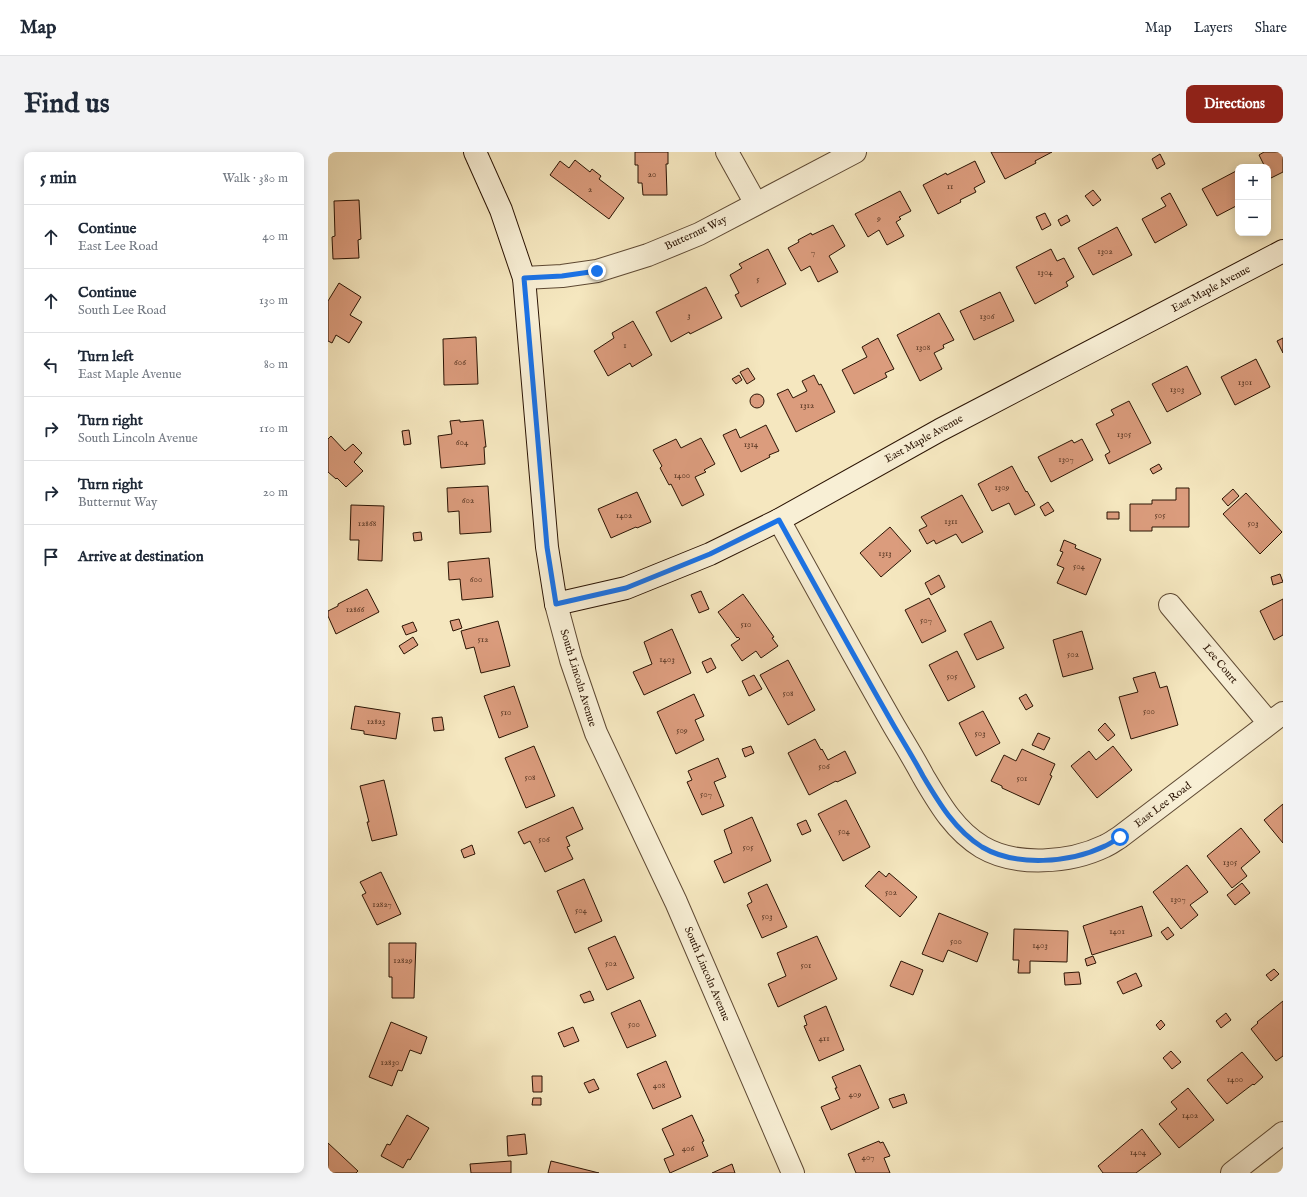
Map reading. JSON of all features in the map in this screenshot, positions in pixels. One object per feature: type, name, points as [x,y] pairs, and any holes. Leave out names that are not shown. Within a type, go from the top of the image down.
[{"type":"street","name":"South Lincoln Avenue","points":[[475,152],[501,210],[524,278],[547,547],[556,604],[571,660],[596,733],[676,902],[793,1173]]},
{"type":"street","points":[[727,152],[756,204]]},
{"type":"street","name":"Butternut Way","points":[[524,278],[562,276],[597,271],[648,255],[698,234],[855,152]]},
{"type":"street","name":"East Maple Avenue","points":[[556,604],[626,588],[710,554],[779,520],[940,430],[1283,251]]},
{"type":"street","name":"East Lee Road","points":[[779,520],[872,687],[941,806],[960,830],[981,846],[997,855],[1029,861],[1059,859],[1089,853],[1106,846],[1120,837],[1276,718]]},
{"type":"street","name":"Lee Court","points":[[1170,605],[1276,718]]},
{"type":"street","points":[[1232,1173],[1283,1133]]},
{"type":"building","points":[[635,152],[668,152],[668,164],[666,164],[667,195],[643,195],[642,183],[638,183],[638,165],[635,165]]},
{"type":"building","points":[[991,152],[1052,152],[1035,161],[1036,163],[1005,179]]},
{"type":"building","points":[[1264,152],[1283,152],[1283,172],[1271,178],[1271,164],[1264,164],[1259,155]]},
{"type":"building","points":[[1160,154],[1165,164],[1157,169],[1152,159]]},
{"type":"building","points":[[575,160],[590,172],[592,169],[601,176],[599,179],[624,198],[609,219],[550,175],[560,161],[569,168]]},
{"type":"building","points":[[975,161],[985,182],[974,188],[976,192],[938,214],[923,185],[946,173],[947,175]]},
{"type":"building","points":[[1235,172],[1235,207],[1217,216],[1202,189]]},
{"type":"building","points":[[1093,190],[1101,200],[1093,206],[1085,196]]},
{"type":"building","points":[[900,191],[911,211],[899,217],[901,219],[896,222],[904,236],[887,245],[879,230],[868,237],[855,214]]},
{"type":"building","points":[[1170,193],[1187,225],[1155,243],[1142,219],[1166,206],[1161,198]]},
{"type":"building","points":[[359,200],[361,239],[358,240],[359,258],[333,259],[332,237],[335,236],[334,201]]},
{"type":"building","points":[[1045,213],[1051,225],[1042,230],[1036,217]]},
{"type":"building","points":[[1067,215],[1070,221],[1061,226],[1058,220]]},
{"type":"building","points":[[833,225],[845,246],[829,256],[838,272],[818,282],[810,266],[801,271],[788,248],[799,242],[798,240],[811,233],[812,235]]},
{"type":"building","points":[[1117,227],[1132,255],[1093,275],[1078,248]]},
{"type":"building","points":[[768,249],[786,284],[741,307],[735,295],[739,293],[730,275],[742,268],[739,264]]},
{"type":"building","points":[[1051,249],[1057,261],[1064,258],[1074,277],[1066,282],[1068,286],[1035,304],[1016,267]]},
{"type":"building","points":[[339,283],[361,297],[350,315],[362,322],[349,343],[336,335],[332,343],[328,341],[328,301]]},
{"type":"building","points":[[706,287],[722,318],[690,334],[689,332],[671,342],[656,312]]},
{"type":"building","points":[[1000,292],[1014,321],[974,340],[960,311]]},
{"type":"building","points":[[939,313],[954,340],[943,345],[944,348],[934,353],[942,369],[920,381],[897,335]]},
{"type":"building","points":[[633,321],[652,355],[632,367],[630,363],[608,376],[594,351],[614,338],[612,333]]},
{"type":"building","points":[[476,337],[478,384],[444,385],[443,339]]},
{"type":"building","points":[[878,338],[894,369],[885,373],[887,377],[854,394],[842,370],[867,357],[862,347]]},
{"type":"building","points":[[1283,338],[1283,353],[1277,341]]},
{"type":"building","points":[[1256,359],[1270,387],[1235,405],[1221,377]]},
{"type":"building","points":[[1187,366],[1201,394],[1167,412],[1152,384]]},
{"type":"building","points":[[748,368],[755,379],[747,384],[740,372]]},
{"type":"building","points":[[739,375],[742,380],[736,384],[732,379]]},
{"type":"building","points":[[814,375],[819,385],[821,384],[835,412],[796,432],[777,394],[788,389],[793,398],[807,391],[802,381]]},
{"type":"building","points":[[757,394],[762,396],[764,401],[762,406],[757,408],[752,406],[750,401],[752,396]]},
{"type":"building","points":[[1129,401],[1151,443],[1109,464],[1105,455],[1110,452],[1096,424],[1114,415],[1111,410]]},
{"type":"building","points":[[460,420],[460,422],[483,420],[486,447],[484,447],[485,464],[441,468],[438,436],[452,434],[450,421]]},
{"type":"building","points":[[766,425],[779,451],[769,455],[770,457],[741,472],[723,435],[736,429],[740,438]]},
{"type":"building","points":[[409,430],[411,444],[404,445],[402,431]]},
{"type":"building","points":[[331,436],[345,451],[353,444],[362,453],[354,462],[363,471],[346,487],[328,472],[328,439]]},
{"type":"building","points":[[701,438],[715,464],[704,470],[706,472],[695,477],[704,495],[682,506],[671,484],[669,485],[660,468],[662,466],[653,450],[676,439],[681,448]]},
{"type":"building","points":[[1082,439],[1093,460],[1051,482],[1038,457],[1072,440],[1074,443]]},
{"type":"building","points":[[1159,464],[1162,469],[1153,474],[1150,469]]},
{"type":"building","points":[[1012,466],[1035,505],[1015,515],[1009,503],[992,511],[978,484]]},
{"type":"building","points":[[488,486],[491,532],[460,534],[459,511],[448,512],[447,488]]},
{"type":"building","points":[[1176,488],[1189,488],[1189,527],[1152,527],[1152,531],[1130,531],[1130,504],[1152,504],[1152,500],[1176,500]]},
{"type":"building","points":[[1233,489],[1239,496],[1228,506],[1222,499]]},
{"type":"building","points":[[637,492],[651,522],[611,538],[598,509]]},
{"type":"building","points":[[1246,493],[1282,532],[1260,554],[1223,514]]},
{"type":"building","points":[[962,495],[983,532],[962,543],[956,534],[936,544],[934,540],[927,544],[919,530],[927,526],[921,517]]},
{"type":"building","points":[[1048,502],[1054,511],[1045,516],[1040,507]]},
{"type":"building","points":[[351,505],[384,506],[382,561],[358,560],[359,540],[350,540]]},
{"type":"building","points":[[1107,512],[1119,512],[1119,519],[1107,519]]},
{"type":"building","points":[[890,527],[911,551],[881,577],[860,553]]},
{"type":"building","points":[[421,532],[422,540],[414,541],[413,533]]},
{"type":"building","points":[[1064,540],[1076,545],[1075,548],[1101,559],[1086,595],[1057,583],[1064,568],[1057,565],[1063,552],[1060,551]]},
{"type":"building","points":[[489,558],[493,597],[462,600],[460,579],[449,580],[448,562]]},
{"type":"building","points":[[1280,574],[1283,582],[1273,585],[1271,577]]},
{"type":"building","points":[[939,575],[945,587],[931,595],[925,583]]},
{"type":"building","points":[[367,589],[379,612],[336,634],[328,616],[328,611]]},
{"type":"building","points":[[701,591],[709,609],[699,613],[691,595]]},
{"type":"building","points":[[743,594],[774,637],[772,638],[778,646],[761,658],[756,651],[742,661],[731,645],[740,639],[738,637],[737,638],[718,612]]},
{"type":"building","points":[[929,598],[946,631],[922,643],[905,610]]},
{"type":"building","points":[[1283,599],[1283,635],[1274,640],[1260,611]]},
{"type":"building","points":[[459,619],[462,628],[453,631],[450,621]]},
{"type":"building","points":[[498,621],[510,666],[481,673],[474,647],[466,649],[461,631]]},
{"type":"building","points":[[991,621],[1004,648],[977,660],[964,634]]},
{"type":"building","points":[[413,622],[417,631],[406,635],[402,626]]},
{"type":"building","points":[[672,629],[691,673],[644,695],[633,672],[652,664],[644,642]]},
{"type":"building","points":[[1082,631],[1093,669],[1063,677],[1053,640]]},
{"type":"building","points":[[413,637],[418,645],[404,654],[399,646]]},
{"type":"building","points":[[957,651],[975,687],[948,701],[929,665]]},
{"type":"building","points":[[711,658],[716,668],[707,673],[702,662]]},
{"type":"building","points":[[788,660],[815,710],[788,725],[760,675]]},
{"type":"building","points":[[1155,672],[1160,688],[1167,686],[1178,725],[1131,739],[1119,697],[1138,692],[1133,678]]},
{"type":"building","points":[[754,675],[762,689],[749,696],[742,681]]},
{"type":"building","points":[[514,686],[528,727],[499,738],[484,696]]},
{"type":"building","points":[[694,694],[704,716],[695,720],[704,740],[676,754],[657,712]]},
{"type":"building","points":[[1026,694],[1033,706],[1026,710],[1019,698]]},
{"type":"building","points":[[355,706],[400,713],[396,739],[364,734],[364,731],[351,729]]},
{"type":"building","points":[[983,711],[1000,743],[976,756],[959,723]]},
{"type":"building","points":[[442,717],[444,730],[434,731],[432,718]]},
{"type":"building","points":[[1105,723],[1115,735],[1108,741],[1098,730]]},
{"type":"building","points":[[1038,733],[1050,738],[1044,750],[1032,745]]},
{"type":"building","points":[[815,739],[828,760],[845,751],[856,773],[837,782],[836,781],[809,795],[788,753]]},
{"type":"building","points":[[534,746],[555,796],[526,808],[505,758]]},
{"type":"building","points":[[751,746],[754,753],[745,757],[742,749]]},
{"type":"building","points":[[1113,746],[1132,770],[1097,798],[1071,766],[1089,751],[1096,760]]},
{"type":"building","points":[[1022,749],[1055,764],[1050,775],[1052,776],[1039,805],[1002,788],[1002,786],[991,781],[1004,755],[1016,761]]},
{"type":"building","points":[[718,758],[726,777],[714,782],[724,806],[702,815],[687,782],[692,780],[688,771]]},
{"type":"building","points":[[384,780],[397,835],[372,841],[360,786]]},
{"type":"building","points":[[846,800],[870,847],[843,861],[818,814]]},
{"type":"building","points":[[1283,804],[1283,843],[1264,820]]},
{"type":"building","points":[[573,807],[583,829],[566,837],[570,846],[567,847],[573,859],[545,872],[530,841],[524,844],[518,832]]},
{"type":"building","points":[[752,817],[771,861],[724,883],[714,861],[732,853],[724,830]]},
{"type":"building","points":[[806,820],[811,831],[802,835],[797,824]]},
{"type":"building","points":[[1241,828],[1260,852],[1241,868],[1247,876],[1232,888],[1207,856]]},
{"type":"building","points":[[472,845],[475,854],[464,858],[461,850]]},
{"type":"building","points":[[1187,865],[1208,892],[1190,905],[1198,915],[1181,929],[1153,892]]},
{"type":"building","points":[[879,871],[886,877],[889,873],[917,897],[900,917],[865,886]]},
{"type":"building","points":[[381,872],[401,914],[377,925],[362,895],[366,893],[360,882]]},
{"type":"building","points":[[584,879],[602,921],[575,933],[557,891]]},
{"type":"building","points":[[1242,883],[1250,893],[1235,905],[1227,895]]},
{"type":"building","points":[[767,884],[787,927],[762,938],[747,905],[752,902],[748,893]]},
{"type":"building","points":[[1142,906],[1152,936],[1092,955],[1083,926]]},
{"type":"building","points":[[939,913],[988,933],[977,962],[948,950],[943,962],[922,954]]},
{"type":"building","points":[[1168,927],[1174,935],[1167,940],[1161,932]]},
{"type":"building","points":[[1014,929],[1068,931],[1067,962],[1030,961],[1030,973],[1018,973],[1019,960],[1013,960]]},
{"type":"building","points":[[615,936],[634,978],[607,990],[588,948]]},
{"type":"building","points":[[817,936],[837,979],[778,1007],[768,984],[786,976],[777,953]]},
{"type":"building","points":[[389,943],[416,943],[414,998],[392,998],[392,977],[389,977]]},
{"type":"building","points":[[1093,956],[1096,963],[1087,966],[1085,959]]},
{"type":"building","points":[[901,961],[923,970],[913,995],[890,986]]},
{"type":"building","points":[[1274,969],[1279,974],[1271,981],[1266,975]]},
{"type":"building","points":[[1079,972],[1081,984],[1065,985],[1064,973]]},
{"type":"building","points":[[1136,973],[1142,986],[1123,994],[1117,982]]},
{"type":"building","points":[[590,991],[594,1000],[584,1003],[580,995]]},
{"type":"building","points":[[640,1000],[656,1036],[627,1048],[611,1013]]},
{"type":"building","points":[[1283,1001],[1283,1056],[1276,1061],[1251,1029],[1258,1023],[1257,1022]]},
{"type":"building","points":[[826,1006],[844,1050],[819,1061],[804,1026],[807,1025],[804,1016]]},
{"type":"building","points":[[1226,1013],[1231,1020],[1221,1028],[1216,1021]]},
{"type":"building","points":[[1161,1020],[1165,1025],[1160,1030],[1156,1025]]},
{"type":"building","points":[[391,1022],[427,1037],[421,1054],[410,1050],[402,1071],[398,1070],[392,1086],[369,1077]]},
{"type":"building","points":[[573,1027],[579,1041],[564,1047],[558,1033]]},
{"type":"building","points":[[1171,1051],[1181,1062],[1172,1069],[1163,1058]]},
{"type":"building","points":[[1242,1052],[1263,1077],[1227,1104],[1207,1080]]},
{"type":"building","points":[[666,1061],[681,1097],[653,1109],[637,1074]]},
{"type":"building","points":[[860,1065],[879,1108],[831,1130],[821,1107],[840,1099],[832,1077]]},
{"type":"building","points":[[532,1076],[542,1076],[542,1092],[533,1092]]},
{"type":"building","points":[[594,1079],[599,1089],[589,1093],[584,1083]]},
{"type":"building","points":[[1188,1088],[1214,1120],[1179,1148],[1159,1124],[1177,1109],[1171,1102]]},
{"type":"building","points":[[904,1094],[907,1103],[893,1108],[889,1099]]},
{"type":"building","points":[[533,1098],[541,1098],[541,1105],[532,1105]]},
{"type":"building","points":[[407,1115],[429,1128],[410,1160],[408,1159],[403,1168],[381,1156],[387,1144],[390,1145]]},
{"type":"building","points":[[692,1115],[704,1141],[702,1142],[708,1156],[670,1173],[664,1159],[674,1155],[662,1129]]},
{"type":"building","points":[[1142,1129],[1161,1154],[1136,1173],[1103,1173],[1098,1166]]},
{"type":"building","points":[[525,1134],[527,1154],[508,1156],[507,1136]]},
{"type":"building","points":[[879,1141],[880,1143],[883,1142],[890,1156],[884,1158],[890,1173],[856,1173],[848,1154]]},
{"type":"building","points":[[328,1143],[358,1171],[356,1173],[328,1173]]},
{"type":"building","points":[[511,1161],[511,1173],[471,1173],[470,1164]]},
{"type":"building","points":[[551,1161],[599,1173],[548,1173]]},
{"type":"building","points":[[732,1164],[735,1173],[712,1173]]},
{"type":"route","points":[[597,271],[562,276],[524,278],[547,547],[556,604],[626,588],[710,554],[779,520],[872,687],[941,806],[960,830],[981,846],[997,855],[1029,861],[1059,859],[1089,853],[1106,846],[1120,837]]}]
